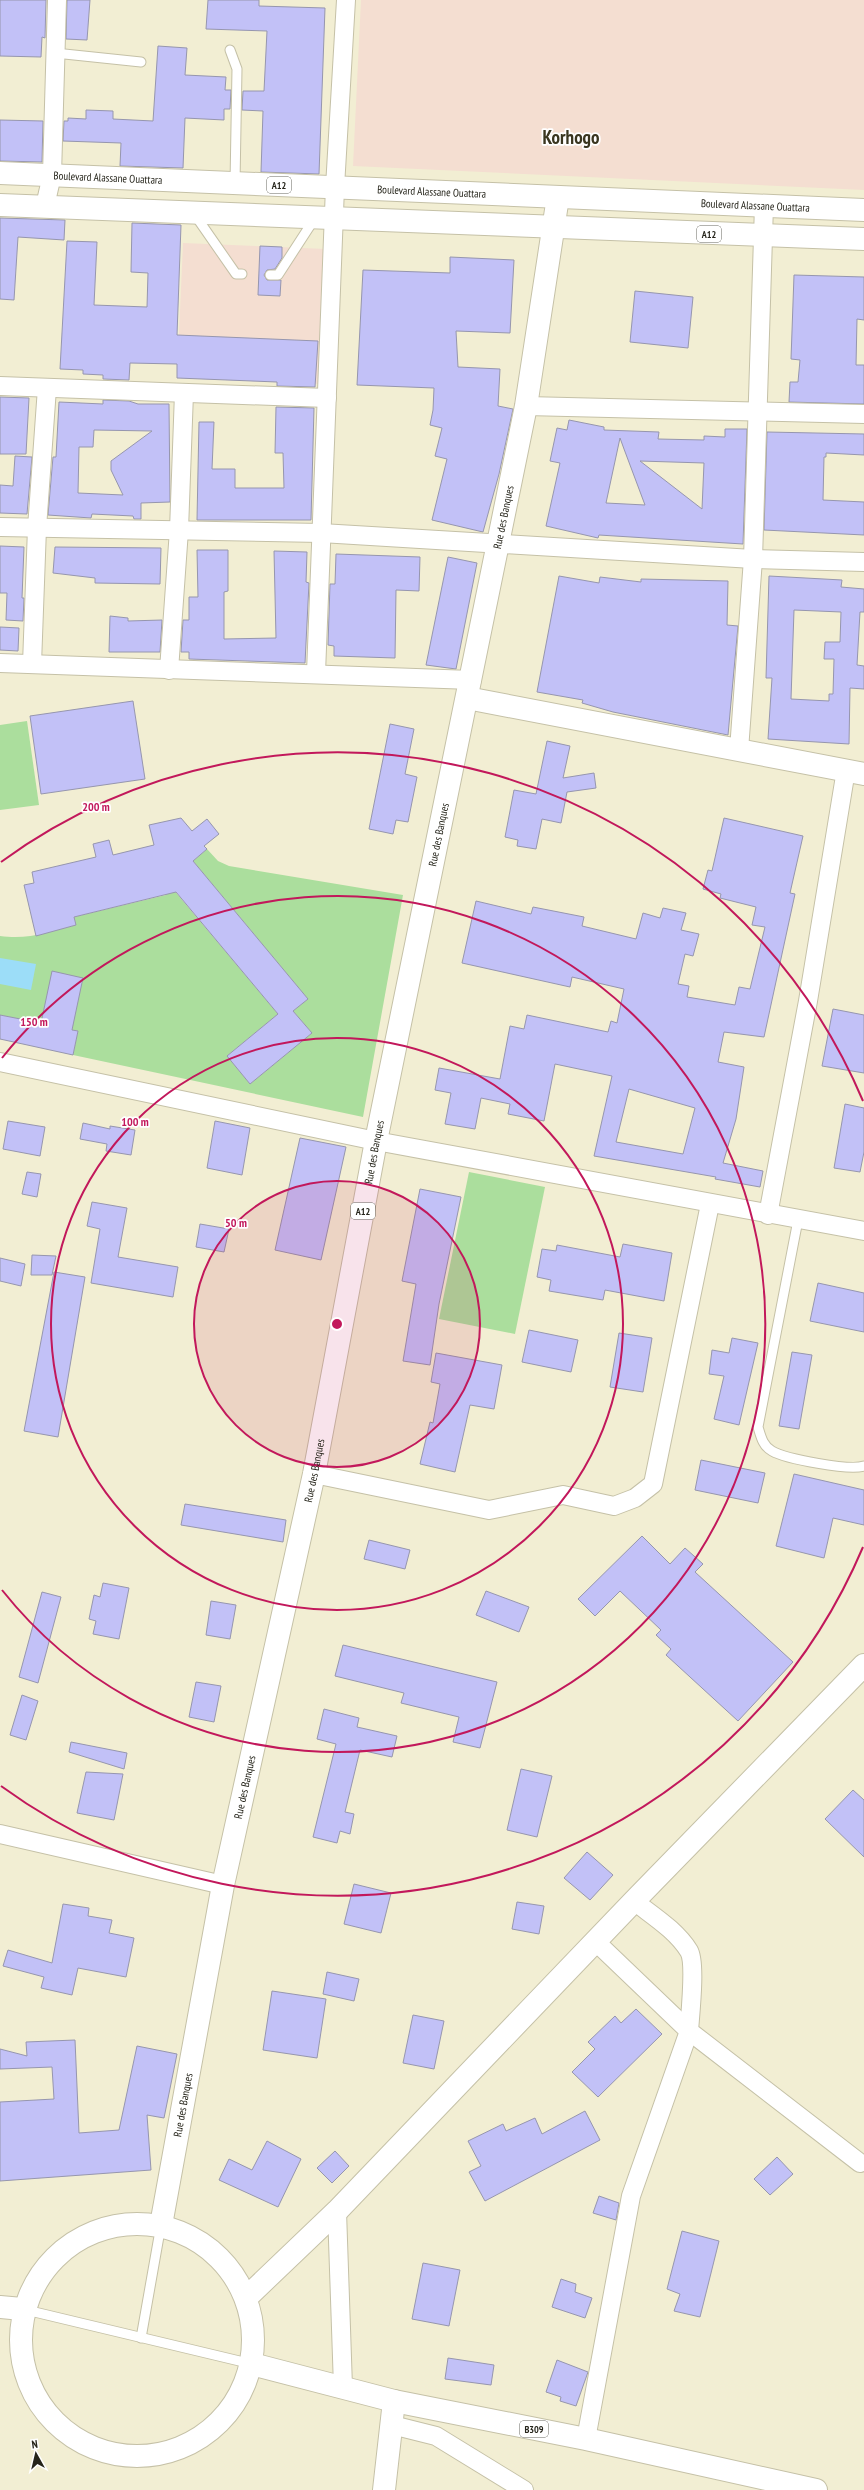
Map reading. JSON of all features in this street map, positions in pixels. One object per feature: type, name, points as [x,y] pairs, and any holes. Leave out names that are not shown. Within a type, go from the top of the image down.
[{"type":"main road","name":"Boulevard Alassane Ouattara","points":[[0,173],[864,210]]},
{"type":"main road","name":"Rue des Banques","points":[[161,2225],[223,1885],[314,1474],[376,1141],[470,689],[526,406],[558,197]]},
{"type":"main road","name":"A12","points":[[0,205],[325,216],[763,236],[864,239]]},
{"type":"main road","points":[[470,689],[739,750],[855,772]]},
{"type":"main road","points":[[247,2297],[337,2211],[634,1901],[864,1665]]},
{"type":"main road","points":[[117,2224],[161,2225],[213,2250],[247,2297],[254,2330],[252,2364],[235,2405],[204,2437],[163,2455],[118,2456],[72,2439],[37,2404],[20,2358],[22,2309],[42,2269],[75,2240],[117,2224]]},
{"type":"main road","points":[[0,2306],[22,2309]]},
{"type":"main road","name":"B309","points":[[252,2364],[394,2401],[586,2439],[816,2490]]},
{"type":"main road","points":[[384,2490],[394,2401]]},
{"type":"street","points":[[46,206],[52,175],[57,0]]},
{"type":"street","points":[[316,674],[327,398],[325,216],[335,187],[346,0]]},
{"type":"street","points":[[739,750],[753,560],[764,205]]},
{"type":"street","points":[[0,386],[327,398]]},
{"type":"street","points":[[32,664],[37,528],[47,388]]},
{"type":"street","points":[[169,670],[179,530],[184,393]]},
{"type":"street","points":[[526,406],[758,413],[864,414]]},
{"type":"street","points":[[0,527],[321,534],[498,546],[753,560],[864,562]]},
{"type":"street","points":[[0,663],[316,674],[470,689]]},
{"type":"street","points":[[768,1215],[808,1001],[855,772]]},
{"type":"street","points":[[0,1062],[376,1141],[768,1215],[864,1231]]},
{"type":"street","points":[[314,1474],[489,1510],[563,1495],[614,1506],[635,1498],[653,1484],[710,1204]]},
{"type":"street","points":[[0,1834],[223,1885]]},
{"type":"street","points":[[586,2439],[631,2196],[689,2031],[692,1976],[690,1952],[670,1928],[634,1901]]},
{"type":"street","points":[[596,1941],[689,2031],[860,2163]]},
{"type":"street","points":[[337,2211],[343,2387]]},
{"type":"street","points":[[392,2426],[436,2436],[524,2490]]},
{"type":"lane","points":[[230,50],[237,68],[235,183]]},
{"type":"lane","points":[[55,53],[141,62]]},
{"type":"lane","points":[[192,211],[236,274],[242,274]]},
{"type":"lane","points":[[270,275],[278,275],[325,216]]},
{"type":"lane","points":[[798,1220],[758,1428],[762,1442],[771,1450],[799,1461],[864,1466]]},
{"type":"lane","points":[[142,2338],[161,2225]]},
{"type":"lane","points":[[22,2309],[252,2364]]},
{"type":"shaded area","points":[[361,0],[864,0],[864,190],[353,166]]},
{"type":"shaded area","points":[[183,243],[326,249],[320,384],[177,378]]},
{"type":"green space","points":[[27,721],[39,805],[0,810],[0,725]]},
{"type":"green space","points":[[207,849],[218,861],[229,866],[403,895],[363,1117],[73,1055],[78,1031],[0,1015],[0,936],[20,937],[47,933],[76,925],[74,917],[166,895],[162,876],[278,1014],[227,1056],[250,1084],[312,1033],[293,1011],[308,999],[193,861]]},
{"type":"green space","points":[[469,1172],[545,1187],[515,1334],[439,1319]]},
{"type":"water","points":[[0,958],[36,964],[31,990],[0,984]]},
{"type":"building","points":[[0,0],[46,0],[45,38],[42,37],[41,57],[0,56]]},
{"type":"building","points":[[67,0],[90,0],[87,40],[66,39]]},
{"type":"building","points":[[208,0],[259,0],[259,6],[325,8],[319,174],[261,172],[263,111],[242,110],[243,91],[264,91],[267,31],[206,29]]},
{"type":"building","points":[[158,46],[187,48],[185,75],[226,77],[225,90],[231,90],[230,109],[224,109],[224,120],[185,118],[183,168],[120,166],[121,143],[63,141],[64,121],[68,121],[68,118],[86,119],[86,110],[113,111],[113,119],[153,121]]},
{"type":"building","points":[[0,120],[43,121],[42,162],[0,161]]},
{"type":"building","points":[[0,218],[65,220],[64,240],[18,237],[14,300],[0,299]]},
{"type":"building","points":[[132,223],[181,225],[177,335],[318,341],[315,387],[277,386],[277,382],[177,378],[177,364],[130,363],[129,380],[103,379],[103,375],[83,374],[83,370],[60,369],[67,241],[97,242],[94,305],[147,307],[148,273],[131,272]]},
{"type":"building","points":[[260,246],[282,247],[282,258],[275,269],[267,270],[264,275],[267,280],[281,280],[280,296],[258,295]]},
{"type":"building","points":[[450,257],[514,260],[510,333],[456,331],[458,367],[500,369],[498,406],[513,409],[499,474],[483,532],[432,520],[447,459],[435,456],[442,428],[430,425],[433,410],[434,388],[357,385],[363,270],[450,273]]},
{"type":"building","points":[[794,275],[864,277],[864,320],[857,319],[856,365],[864,365],[864,404],[789,402],[790,382],[798,382],[800,360],[791,359]]},
{"type":"building","points":[[635,291],[693,297],[688,348],[630,342]]},
{"type":"building","points":[[0,397],[29,398],[26,454],[0,454]]},
{"type":"building","points":[[103,400],[129,401],[138,404],[169,404],[170,502],[141,503],[141,519],[134,519],[133,516],[92,514],[91,518],[48,515],[53,457],[56,457],[59,402],[103,404]],"holes":[[[94,430],[152,431],[111,461],[111,470],[123,495],[78,493],[79,447],[93,447]]]},
{"type":"building","points":[[276,407],[314,408],[311,520],[197,520],[199,422],[214,422],[212,469],[235,469],[235,488],[284,488],[283,453],[275,453]]},
{"type":"building","points":[[569,420],[604,427],[604,430],[659,432],[658,439],[704,440],[704,436],[725,437],[725,429],[747,429],[743,544],[599,535],[598,538],[546,526],[560,463],[550,461],[557,428],[567,430]],"holes":[[[620,438],[624,449],[645,505],[606,503]],[[640,461],[704,463],[702,509]]]},
{"type":"building","points":[[767,432],[864,434],[864,455],[826,453],[826,457],[824,457],[823,500],[864,502],[864,535],[764,530]]},
{"type":"building","points":[[15,456],[32,457],[27,514],[0,513],[0,485],[13,486]]},
{"type":"building","points":[[0,546],[24,547],[22,598],[24,598],[23,621],[6,620],[7,593],[0,593]]},
{"type":"building","points":[[55,547],[161,548],[160,584],[95,583],[95,578],[53,573]]},
{"type":"building","points":[[197,550],[228,550],[228,591],[224,592],[224,639],[276,638],[274,551],[307,552],[306,582],[309,583],[305,663],[189,659],[189,652],[181,652],[183,620],[189,620],[189,597],[198,597]]},
{"type":"building","points":[[336,554],[420,557],[419,591],[396,590],[395,658],[334,656],[334,646],[328,645],[330,584],[335,584]]},
{"type":"building","points":[[448,557],[477,563],[456,669],[426,665]]},
{"type":"building","points":[[559,576],[599,583],[600,577],[641,582],[641,579],[728,581],[727,625],[738,626],[728,735],[613,712],[582,703],[583,700],[537,692]]},
{"type":"building","points":[[769,576],[842,580],[841,587],[864,589],[864,612],[860,612],[857,665],[864,666],[864,689],[850,688],[849,744],[768,739],[772,678],[766,678]],"holes":[[[794,610],[841,612],[840,642],[825,642],[824,659],[834,659],[833,694],[829,694],[829,701],[791,699]]]},
{"type":"building","points":[[110,616],[128,618],[128,621],[162,620],[160,652],[109,652]]},
{"type":"building","points":[[0,627],[19,628],[18,651],[0,650]]},
{"type":"building","points":[[133,701],[145,779],[41,794],[30,716]]},
{"type":"building","points":[[390,724],[414,729],[405,774],[417,777],[408,822],[396,820],[393,834],[369,829]]},
{"type":"building","points":[[547,741],[570,746],[563,778],[594,773],[596,788],[567,792],[561,823],[542,819],[536,849],[517,846],[518,840],[505,837],[514,790],[536,794]]},
{"type":"building","points":[[181,818],[192,831],[207,819],[219,834],[204,846],[207,849],[193,861],[308,999],[293,1011],[312,1033],[250,1084],[227,1056],[278,1014],[176,892],[74,917],[76,925],[36,936],[24,885],[34,883],[32,872],[96,857],[93,844],[109,840],[113,855],[154,845],[149,825]]},
{"type":"building","points":[[724,818],[803,836],[790,893],[795,894],[764,1037],[724,1032],[718,1062],[744,1067],[736,1119],[723,1163],[763,1171],[760,1187],[715,1179],[716,1177],[594,1156],[612,1076],[555,1064],[544,1121],[508,1114],[510,1104],[481,1098],[475,1129],[445,1124],[451,1093],[435,1090],[439,1068],[500,1079],[510,1026],[524,1029],[527,1015],[608,1032],[611,1021],[617,1023],[624,989],[572,977],[570,987],[462,963],[476,901],[531,914],[533,907],[584,917],[582,926],[636,939],[643,913],[660,918],[663,908],[686,913],[681,930],[699,934],[693,956],[685,954],[678,984],[689,986],[687,997],[735,1005],[739,987],[750,989],[765,927],[752,925],[756,907],[720,898],[721,894],[703,889],[708,870],[712,871]],"holes":[[[629,1089],[695,1108],[683,1154],[616,1142]]]},
{"type":"building","points":[[52,971],[83,978],[72,1030],[78,1031],[73,1055],[0,1039],[0,1015],[41,1023]]},
{"type":"building","points":[[833,1009],[864,1015],[864,1073],[822,1066]]},
{"type":"building","points":[[845,1104],[864,1108],[864,1152],[860,1172],[834,1168]]},
{"type":"building","points":[[8,1121],[45,1127],[40,1156],[3,1149]]},
{"type":"building","points":[[215,1121],[250,1128],[242,1175],[207,1168]]},
{"type":"building","points":[[83,1123],[110,1129],[110,1126],[135,1130],[131,1155],[106,1151],[107,1144],[80,1139]]},
{"type":"building","points":[[300,1138],[346,1147],[321,1260],[275,1250]]},
{"type":"building","points":[[27,1172],[41,1174],[37,1197],[22,1194]]},
{"type":"building","points":[[420,1189],[461,1197],[439,1304],[430,1365],[403,1361],[416,1284],[402,1281]]},
{"type":"building","points":[[92,1202],[127,1208],[118,1257],[178,1267],[173,1297],[91,1283],[100,1229],[87,1226]]},
{"type":"building","points":[[200,1224],[229,1229],[224,1252],[196,1247]]},
{"type":"building","points":[[623,1244],[672,1253],[664,1301],[605,1290],[603,1300],[549,1291],[551,1280],[537,1277],[542,1249],[556,1251],[557,1245],[620,1257]]},
{"type":"building","points":[[32,1255],[56,1256],[52,1275],[31,1275]]},
{"type":"building","points":[[0,1258],[25,1264],[21,1286],[0,1281]]},
{"type":"building","points":[[54,1272],[85,1277],[58,1437],[24,1431]]},
{"type":"building","points":[[818,1283],[864,1293],[864,1332],[810,1321]]},
{"type":"building","points":[[529,1330],[578,1340],[571,1372],[522,1362]]},
{"type":"building","points":[[619,1333],[652,1338],[643,1392],[610,1387]]},
{"type":"building","points":[[732,1338],[758,1343],[739,1425],[714,1419],[724,1376],[709,1374],[712,1350],[729,1353]]},
{"type":"building","points":[[792,1352],[812,1355],[799,1429],[779,1426]]},
{"type":"building","points":[[436,1353],[502,1365],[494,1409],[470,1405],[455,1472],[420,1464],[430,1422],[433,1423],[440,1384],[431,1382]]},
{"type":"building","points":[[701,1460],[765,1473],[758,1503],[695,1490]]},
{"type":"building","points":[[794,1474],[864,1490],[864,1525],[833,1518],[824,1558],[776,1546]]},
{"type":"building","points":[[185,1504],[286,1520],[283,1542],[181,1525]]},
{"type":"building","points":[[642,1536],[670,1564],[685,1548],[703,1564],[695,1572],[793,1662],[738,1721],[666,1655],[671,1649],[656,1635],[661,1630],[620,1591],[595,1616],[578,1599]]},
{"type":"building","points":[[369,1540],[410,1550],[405,1569],[364,1559]]},
{"type":"building","points":[[103,1583],[129,1588],[119,1639],[93,1634],[96,1621],[89,1619],[94,1595],[100,1597]]},
{"type":"building","points":[[486,1591],[529,1607],[519,1632],[476,1615]]},
{"type":"building","points":[[42,1592],[61,1597],[38,1683],[19,1677]]},
{"type":"building","points":[[211,1601],[236,1605],[230,1639],[206,1635]]},
{"type":"building","points":[[343,1645],[497,1682],[480,1748],[453,1742],[459,1717],[401,1703],[404,1693],[335,1676]]},
{"type":"building","points":[[196,1682],[221,1686],[214,1722],[189,1717]]},
{"type":"building","points":[[22,1695],[38,1701],[26,1740],[10,1735]]},
{"type":"building","points":[[324,1709],[359,1718],[357,1727],[397,1736],[392,1757],[360,1750],[345,1812],[354,1814],[350,1834],[340,1831],[337,1843],[313,1837],[336,1744],[317,1739]]},
{"type":"building","points":[[71,1742],[127,1753],[124,1769],[69,1752]]},
{"type":"building","points":[[521,1769],[552,1776],[537,1837],[507,1830]]},
{"type":"building","points":[[86,1772],[123,1774],[114,1820],[77,1813]]},
{"type":"building","points":[[853,1790],[864,1800],[864,1857],[825,1819]]},
{"type":"building","points":[[587,1852],[613,1875],[590,1900],[564,1878]]},
{"type":"building","points":[[354,1884],[391,1893],[381,1933],[344,1924]]},
{"type":"building","points":[[517,1902],[544,1906],[539,1934],[512,1929]]},
{"type":"building","points":[[63,1904],[89,1908],[88,1916],[112,1920],[109,1933],[134,1938],[126,1977],[78,1968],[72,1995],[41,1988],[44,1977],[3,1966],[8,1950],[52,1963]]},
{"type":"building","points":[[327,1972],[359,1979],[354,2001],[323,1994]]},
{"type":"building","points":[[272,1991],[326,1999],[317,2058],[263,2050]]},
{"type":"building","points":[[636,2009],[662,2034],[598,2097],[572,2072],[595,2049],[588,2042],[615,2016],[621,2023]]},
{"type":"building","points":[[413,2015],[444,2021],[434,2069],[403,2063]]},
{"type":"building","points":[[75,2040],[79,2133],[119,2130],[137,2046],[177,2054],[164,2118],[147,2115],[151,2170],[0,2181],[0,2102],[54,2099],[52,2067],[0,2069],[0,2049],[27,2056],[26,2042]]},
{"type":"building","points":[[585,2111],[600,2140],[485,2201],[469,2172],[481,2166],[468,2141],[503,2124],[506,2131],[535,2118],[542,2134]]},
{"type":"building","points":[[267,2141],[301,2159],[278,2207],[219,2180],[229,2159],[252,2170]]},
{"type":"building","points":[[335,2151],[349,2166],[332,2183],[317,2168]]},
{"type":"building","points":[[777,2157],[793,2174],[770,2195],[754,2179]]},
{"type":"building","points":[[599,2196],[619,2203],[616,2220],[593,2213]]},
{"type":"building","points":[[682,2231],[719,2241],[700,2317],[674,2311],[680,2294],[667,2289]]},
{"type":"building","points":[[423,2263],[460,2270],[449,2326],[412,2319]]},
{"type":"building","points":[[561,2279],[576,2284],[575,2292],[592,2298],[585,2318],[552,2307]]},
{"type":"building","points":[[448,2358],[494,2365],[491,2385],[445,2379]]},
{"type":"building","points":[[557,2360],[588,2372],[576,2406],[560,2401],[561,2397],[546,2392]]},
{"type":"district","name":"Korhogo","points":[[571,137]]}]
